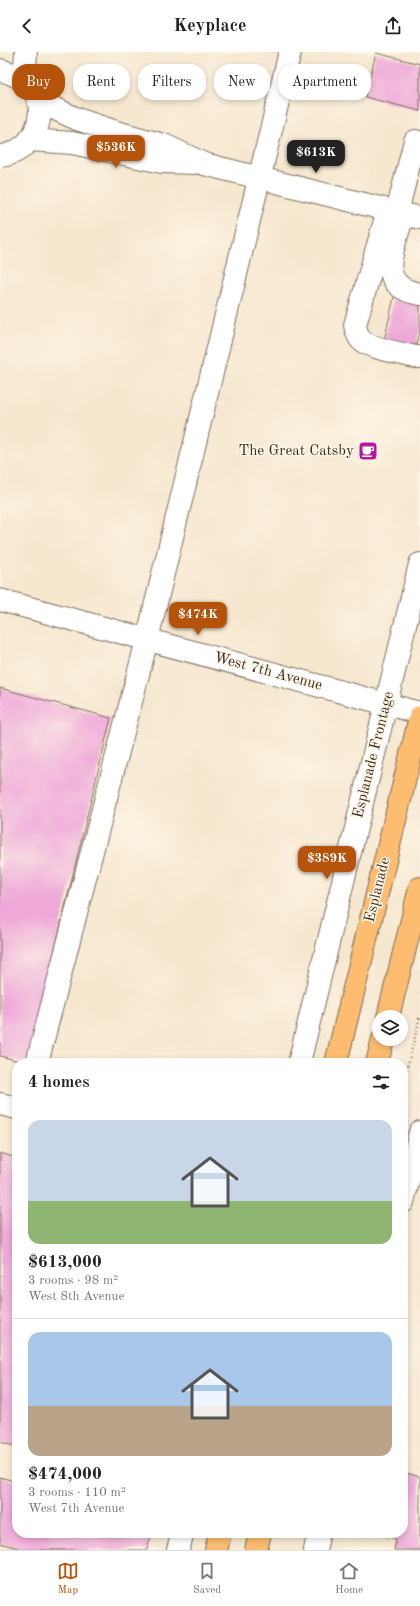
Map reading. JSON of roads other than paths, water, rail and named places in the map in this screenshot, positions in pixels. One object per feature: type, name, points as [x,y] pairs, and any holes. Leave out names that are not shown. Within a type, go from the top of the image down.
[{"type":"main road","name":"Esplanade","points":[[337,1058],[420,717]]},
{"type":"main road","points":[[390,1010],[420,888]]},
{"type":"main road","points":[[378,1058],[381,1046]]},
{"type":"main road","points":[[216,1550],[219,1538]]},
{"type":"main road","points":[[256,1550],[259,1538]]},
{"type":"street","points":[[25,64],[26,52]]},
{"type":"street","points":[[38,1058],[147,640],[290,52]]},
{"type":"street","points":[[0,70],[12,73]]},
{"type":"street","points":[[38,101],[85,121],[164,145],[204,164]]},
{"type":"street","points":[[2,161],[19,150],[30,140],[37,128],[40,115],[38,101]]},
{"type":"street","points":[[30,140],[72,143],[162,162],[204,164],[402,214]]},
{"type":"street","points":[[420,143],[415,141],[402,214],[394,245],[390,269],[392,279],[398,287],[420,294]]},
{"type":"street","points":[[402,214],[355,325],[356,333],[361,341],[371,346],[420,357]]},
{"type":"street","name":"Esplanade Frontage","points":[[300,1058],[420,564]]},
{"type":"street","name":"West 7th Avenue","points":[[0,600],[420,713]]},
{"type":"street","points":[[0,1104],[12,1107]]},
{"type":"street","points":[[408,1201],[420,1132]]},
{"type":"street","points":[[178,1550],[181,1538]]},
{"type":"street","points":[[315,1550],[318,1538]]},
{"type":"place","name":"The Great Catsby","points":[[368,451]]}]
